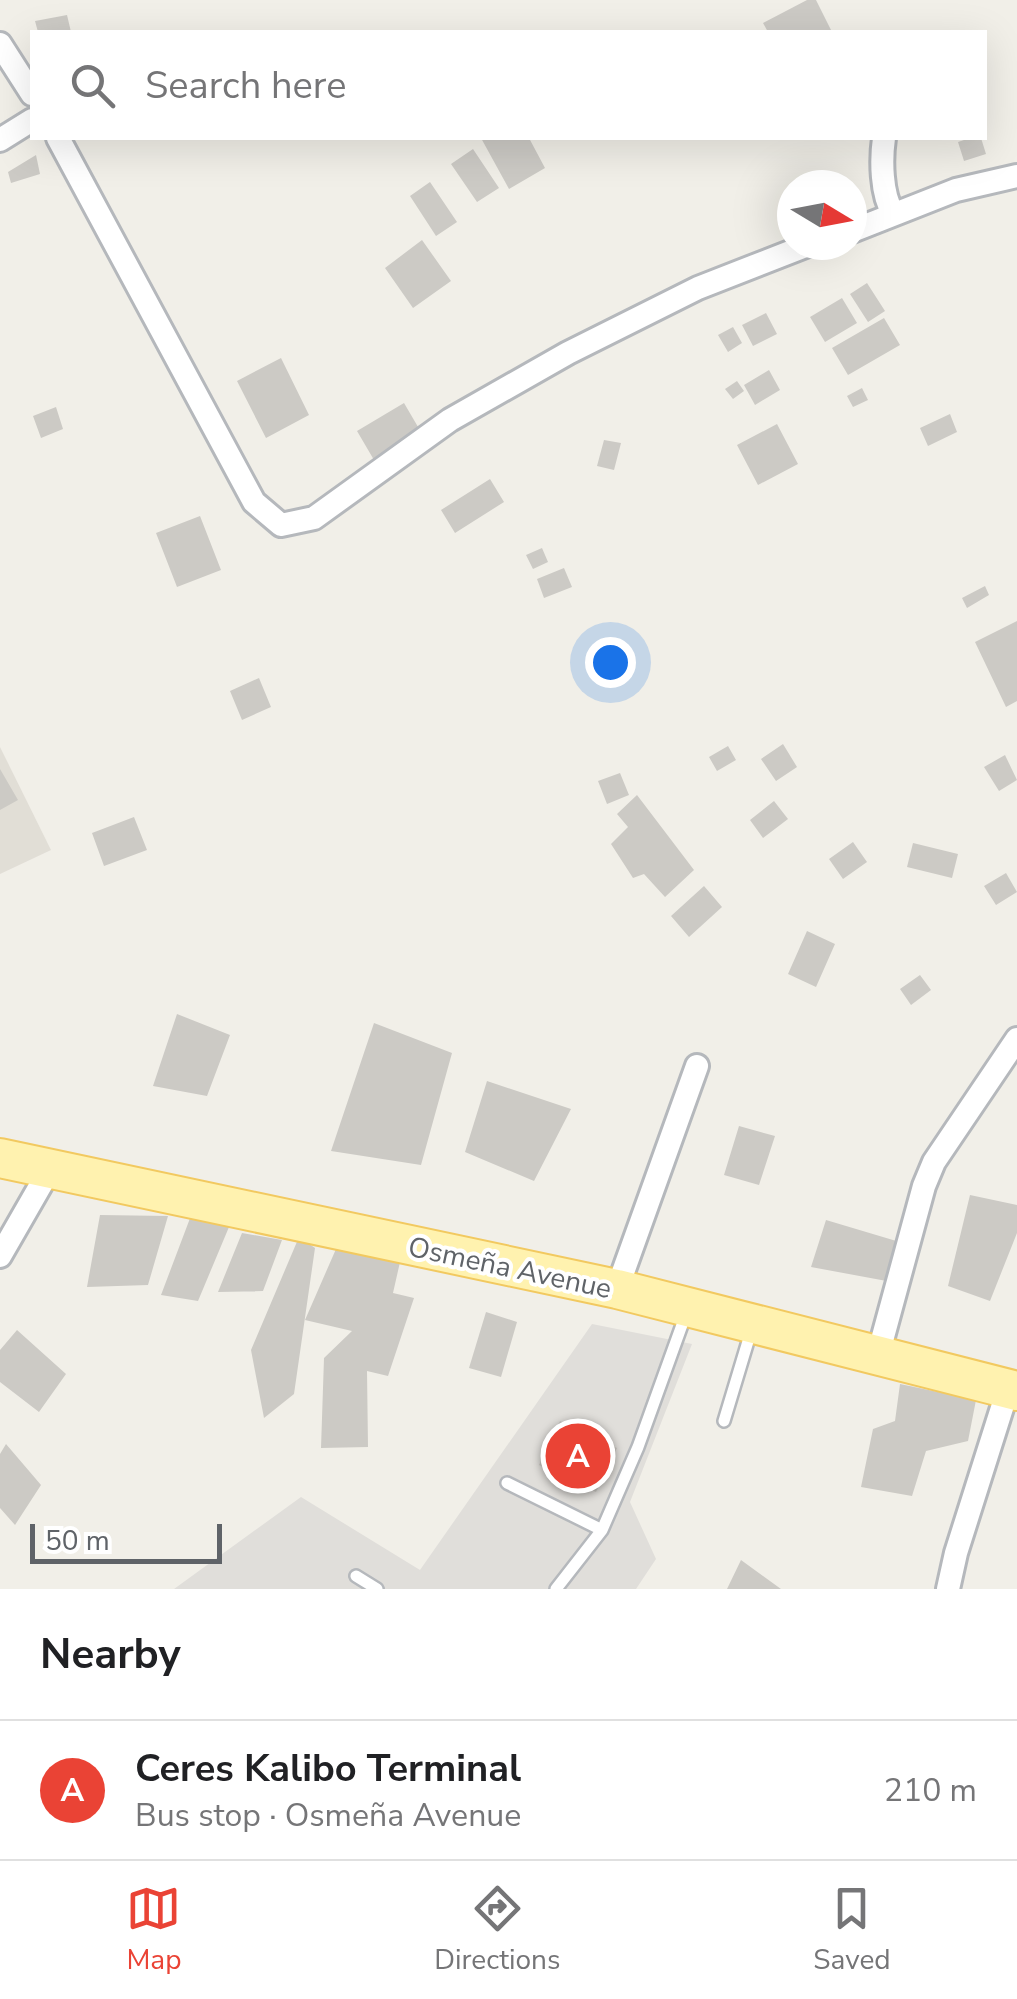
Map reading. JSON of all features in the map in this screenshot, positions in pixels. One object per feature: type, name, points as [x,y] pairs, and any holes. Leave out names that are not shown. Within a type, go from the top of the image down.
[{"type":"main road","name":"Osmeña Avenue","points":[[0,1158],[617,1289],[1013,1390]]},
{"type":"street","points":[[0,44],[30,91]]},
{"type":"street","points":[[0,140],[30,121]]},
{"type":"street","points":[[59,140],[254,502],[281,525],[314,518],[450,420],[568,353],[698,288],[777,257]]},
{"type":"street","points":[[884,140],[881,156],[888,206],[893,213]]},
{"type":"street","points":[[867,224],[956,190],[1017,176]]},
{"type":"street","points":[[878,1355],[934,1162],[1017,1039]]},
{"type":"street","points":[[617,1289],[697,1066]]},
{"type":"street","points":[[0,1256],[50,1168]]},
{"type":"street","points":[[948,1589],[956,1553],[1013,1390]]},
{"type":"lane","points":[[556,1589],[602,1530],[638,1447],[688,1308]]},
{"type":"lane","points":[[724,1421],[753,1324]]},
{"type":"lane","points":[[507,1483],[602,1530]]},
{"type":"lane","points":[[356,1576],[377,1589]]},
{"type":"shaded area","points":[[0,747],[51,850],[0,874]]},
{"type":"shaded area","points":[[592,1324],[692,1344],[630,1502],[656,1559],[636,1589],[174,1589],[301,1497],[420,1570]]},
{"type":"building","points":[[807,0],[816,0],[831,30],[767,30],[763,23]]},
{"type":"building","points":[[67,15],[71,30],[37,30],[35,21]]},
{"type":"building","points":[[482,140],[530,140],[545,168],[509,189]]},
{"type":"building","points":[[982,140],[986,154],[964,161],[958,142]]},
{"type":"building","points":[[473,149],[499,188],[477,202],[451,164]]},
{"type":"building","points":[[36,155],[40,174],[11,183],[8,172]]},
{"type":"building","points":[[430,182],[457,222],[436,236],[410,196]]},
{"type":"building","points":[[422,240],[451,281],[413,308],[385,268]]},
{"type":"building","points":[[867,283],[885,311],[868,322],[850,294]]},
{"type":"building","points":[[842,298],[857,323],[825,342],[810,317]]},
{"type":"building","points":[[766,313],[777,334],[753,346],[742,325]]},
{"type":"building","points":[[884,318],[900,345],[848,375],[832,348]]},
{"type":"building","points":[[733,327],[742,343],[728,352],[718,335]]},
{"type":"building","points":[[281,358],[309,415],[266,438],[237,381]]},
{"type":"building","points":[[769,370],[780,390],[755,405],[744,385]]},
{"type":"building","points":[[737,381],[744,391],[733,399],[725,389]]},
{"type":"building","points":[[862,388],[868,400],[853,407],[847,396]]},
{"type":"building","points":[[404,403],[421,432],[374,460],[357,431]]},
{"type":"building","points":[[56,407],[63,429],[41,438],[33,416]]},
{"type":"building","points":[[950,414],[957,432],[928,446],[920,428]]},
{"type":"building","points":[[777,424],[798,464],[758,485],[737,445]]},
{"type":"building","points":[[604,440],[621,443],[614,470],[597,466]]},
{"type":"building","points":[[490,479],[504,502],[455,533],[441,510]]},
{"type":"building","points":[[200,516],[221,570],[177,587],[156,533]]},
{"type":"building","points":[[542,548],[548,562],[533,569],[526,555]]},
{"type":"building","points":[[564,568],[572,587],[544,598],[537,579]]},
{"type":"building","points":[[985,586],[989,595],[967,608],[962,598]]},
{"type":"building","points":[[1017,621],[1017,701],[1006,707],[975,642]]},
{"type":"building","points":[[259,678],[271,707],[242,720],[230,691]]},
{"type":"building","points":[[783,744],[797,767],[776,781],[761,759]]},
{"type":"building","points":[[728,746],[736,760],[717,771],[709,757]]},
{"type":"building","points":[[1005,755],[1017,780],[999,791],[984,767]]},
{"type":"building","points":[[0,769],[18,800],[0,810]]},
{"type":"building","points":[[620,773],[629,795],[607,804],[598,781]]},
{"type":"building","points":[[637,795],[694,870],[665,897],[644,874],[633,878],[611,844],[628,827],[617,814]]},
{"type":"building","points":[[774,801],[788,819],[763,838],[750,820]]},
{"type":"building","points":[[134,817],[147,850],[104,866],[92,833]]},
{"type":"building","points":[[853,842],[867,862],[843,879],[829,859]]},
{"type":"building","points":[[913,843],[958,854],[952,878],[907,867]]},
{"type":"building","points":[[1006,873],[1017,892],[996,905],[984,886]]},
{"type":"building","points":[[704,886],[722,907],[689,937],[671,916]]},
{"type":"building","points":[[807,931],[835,944],[816,987],[788,974]]},
{"type":"building","points":[[920,975],[931,990],[911,1005],[900,989]]},
{"type":"building","points":[[177,1014],[230,1035],[207,1096],[153,1086]]},
{"type":"building","points":[[374,1023],[452,1053],[421,1165],[331,1151]]},
{"type":"building","points":[[487,1081],[571,1109],[534,1181],[465,1152]]},
{"type":"building","points":[[739,1126],[775,1136],[759,1185],[724,1175]]},
{"type":"building","points":[[970,1195],[1017,1205],[1017,1233],[990,1301],[948,1286]]},
{"type":"building","points":[[192,1213],[229,1227],[198,1301],[161,1295]]},
{"type":"building","points":[[100,1215],[168,1216],[148,1285],[87,1287]]},
{"type":"building","points":[[826,1220],[903,1243],[892,1282],[811,1267]]},
{"type":"building","points":[[242,1233],[282,1240],[263,1291],[218,1292]]},
{"type":"building","points":[[299,1237],[315,1248],[294,1394],[264,1418],[251,1350]]},
{"type":"building","points":[[336,1249],[400,1262],[393,1293],[414,1298],[388,1376],[367,1371],[368,1447],[321,1448],[324,1358],[352,1331],[305,1320]]},
{"type":"building","points":[[486,1312],[517,1322],[501,1377],[469,1368]]},
{"type":"building","points":[[17,1330],[66,1374],[39,1412],[0,1382],[0,1350]]},
{"type":"building","points":[[900,1384],[976,1400],[968,1441],[926,1451],[912,1496],[861,1487],[873,1429],[895,1421]]},
{"type":"building","points":[[560,1421],[617,1448],[596,1492],[539,1465]]},
{"type":"building","points":[[6,1444],[41,1485],[15,1525],[0,1508],[0,1454]]},
{"type":"building","points":[[741,1560],[781,1589],[727,1589]]},
{"type":"place","name":"Ceres Kalibo Terminal","points":[[578,1456]]}]
